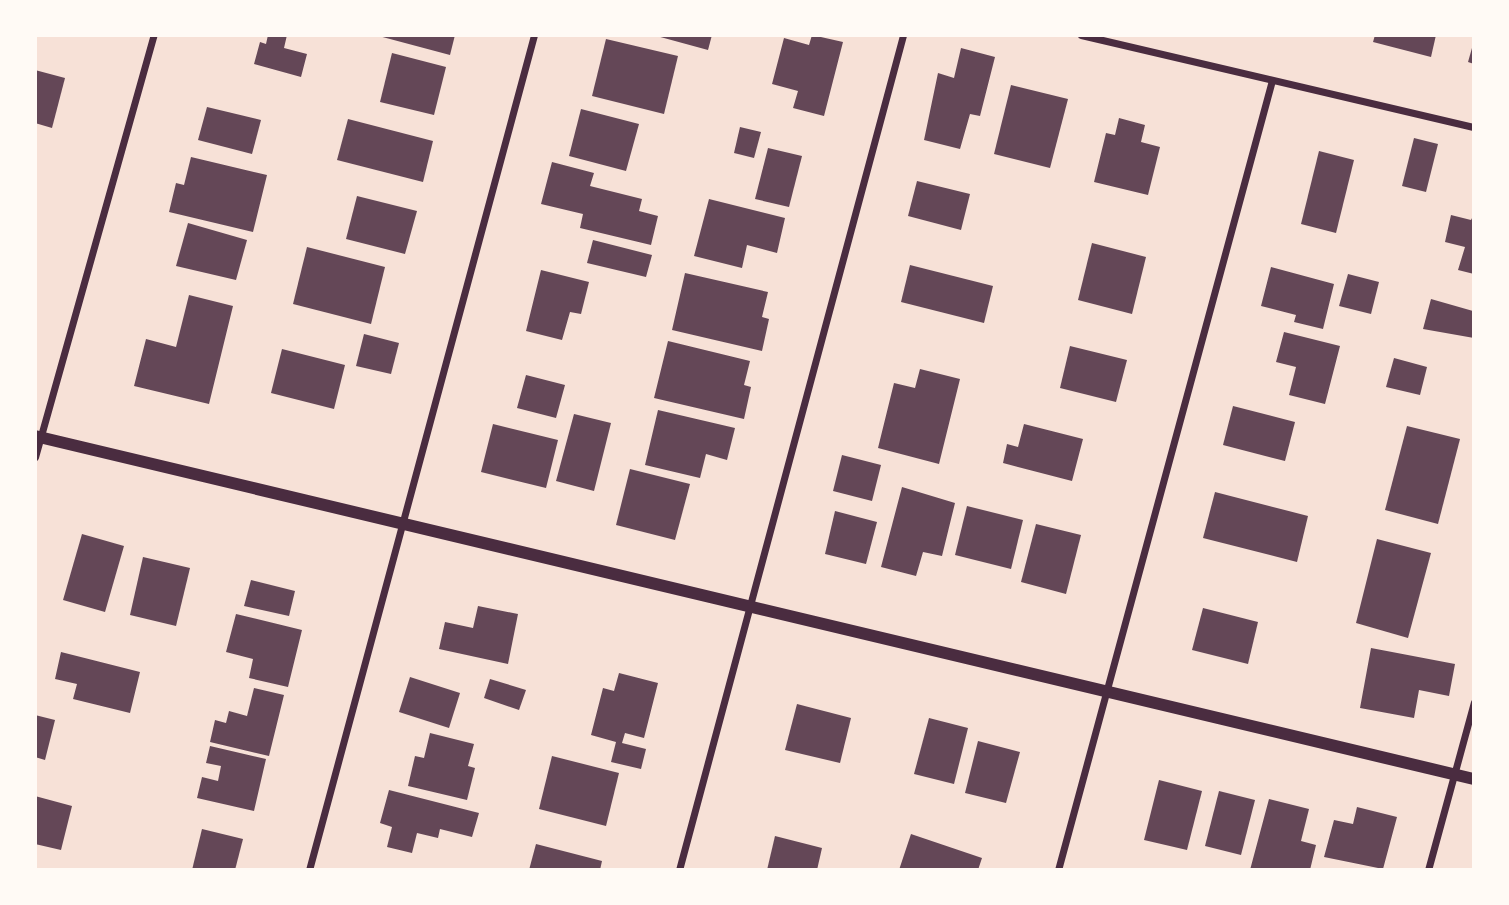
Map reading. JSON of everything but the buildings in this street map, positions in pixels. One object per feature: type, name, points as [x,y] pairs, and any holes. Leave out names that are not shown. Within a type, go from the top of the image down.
[{"type":"street","points":[[35,457],[38,437],[154,35]]},
{"type":"street","points":[[309,870],[534,35]]},
{"type":"street","points":[[680,870],[903,35]]},
{"type":"street","points":[[1081,35],[1474,127]]},
{"type":"street","points":[[1058,870],[1272,79]]},
{"type":"street","points":[[38,437],[402,526],[1474,779]]},
{"type":"street","points":[[1428,870],[1474,702]]}]
